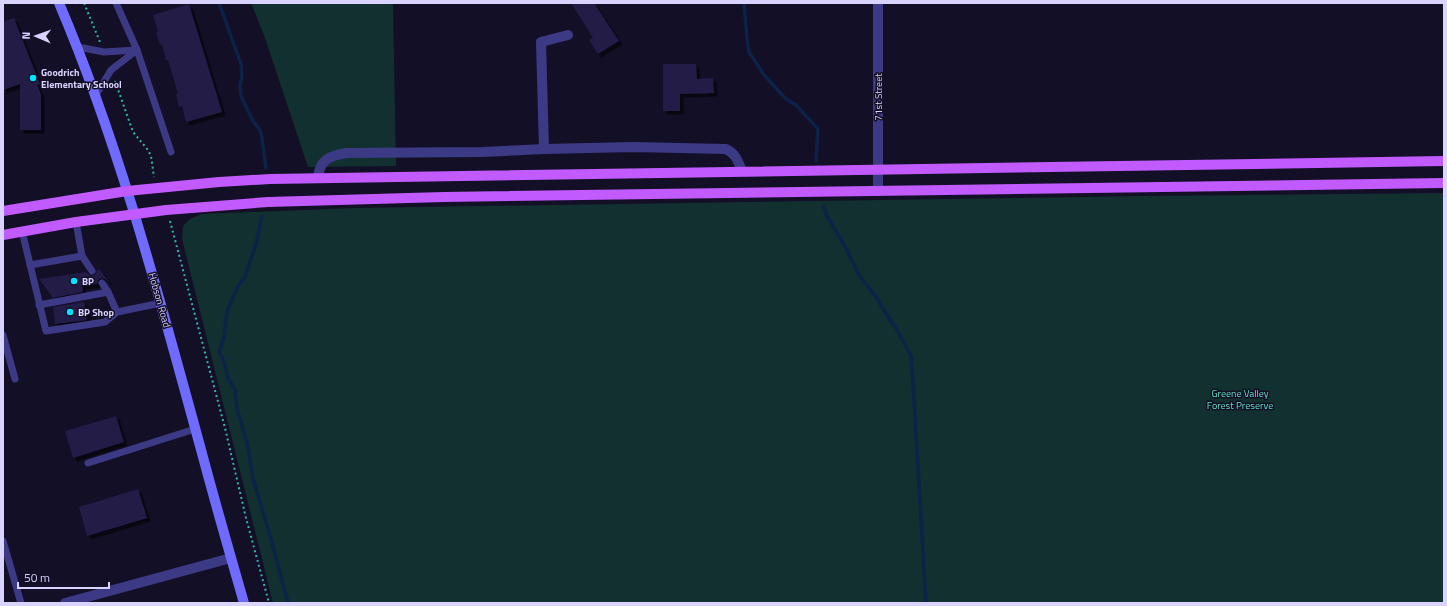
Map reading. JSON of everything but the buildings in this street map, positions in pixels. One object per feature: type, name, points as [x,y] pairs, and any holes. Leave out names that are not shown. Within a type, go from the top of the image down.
[{"type":"main road","name":"Hobson Road","points":[[59,3],[78,47],[96,95],[135,214],[244,603]]},
{"type":"main road","points":[[3,211],[127,191],[219,182],[318,177],[1444,161]]},
{"type":"main road","points":[[3,235],[76,222],[204,206],[357,199],[1444,183]]},
{"type":"street","name":"71st Street","points":[[878,3],[878,191]]},
{"type":"street","points":[[544,148],[541,42],[568,35]]},
{"type":"street","points":[[318,177],[319,168],[323,162],[331,157],[346,152],[483,152],[544,148],[726,148],[733,152],[742,171]]},
{"type":"street","points":[[65,603],[231,558]]},
{"type":"lane","points":[[116,3],[137,50],[171,152]]},
{"type":"lane","points":[[78,47],[104,52],[137,50]]},
{"type":"lane","points":[[96,95],[111,70],[137,50]]},
{"type":"lane","points":[[76,222],[82,256],[92,271]]},
{"type":"lane","points":[[22,231],[46,331],[105,322],[117,312],[161,303]]},
{"type":"lane","points":[[30,265],[82,256]]},
{"type":"lane","points":[[102,283],[117,312]]},
{"type":"lane","points":[[39,305],[108,292]]},
{"type":"lane","points":[[3,335],[15,379]]},
{"type":"lane","points":[[88,464],[195,429]]},
{"type":"lane","points":[[3,541],[21,603]]},
{"type":"path","points":[[84,3],[102,45]]},
{"type":"path","points":[[113,77],[133,132],[151,156],[154,175]]},
{"type":"path","points":[[173,230],[269,603]]},
{"type":"green space","points":[[251,3],[393,3],[396,166],[308,167],[264,35]]},
{"type":"green space","name":"Greene Valley Forest Preserve","points":[[1444,193],[1444,603],[273,603],[182,239],[183,226],[190,219],[202,214],[354,208]]},
{"type":"waterway","points":[[219,3],[241,64],[241,96],[253,121],[260,130],[266,168]]},
{"type":"waterway","points":[[744,3],[749,52],[764,75],[786,99],[796,105],[818,129],[816,161]]},
{"type":"waterway","points":[[824,206],[826,214],[846,248],[859,275],[876,297],[896,328],[911,356],[926,603]]},
{"type":"waterway","points":[[262,216],[256,244],[245,277],[238,286],[227,311],[224,337],[219,352],[223,359],[228,378],[235,390],[237,409],[247,442],[253,479],[288,603]]},
{"type":"place","name":"Goodrich Elementary School","points":[[33,78]]},
{"type":"place","name":"BP","points":[[74,281]]},
{"type":"place","name":"BP Shop","points":[[70,312]]}]
